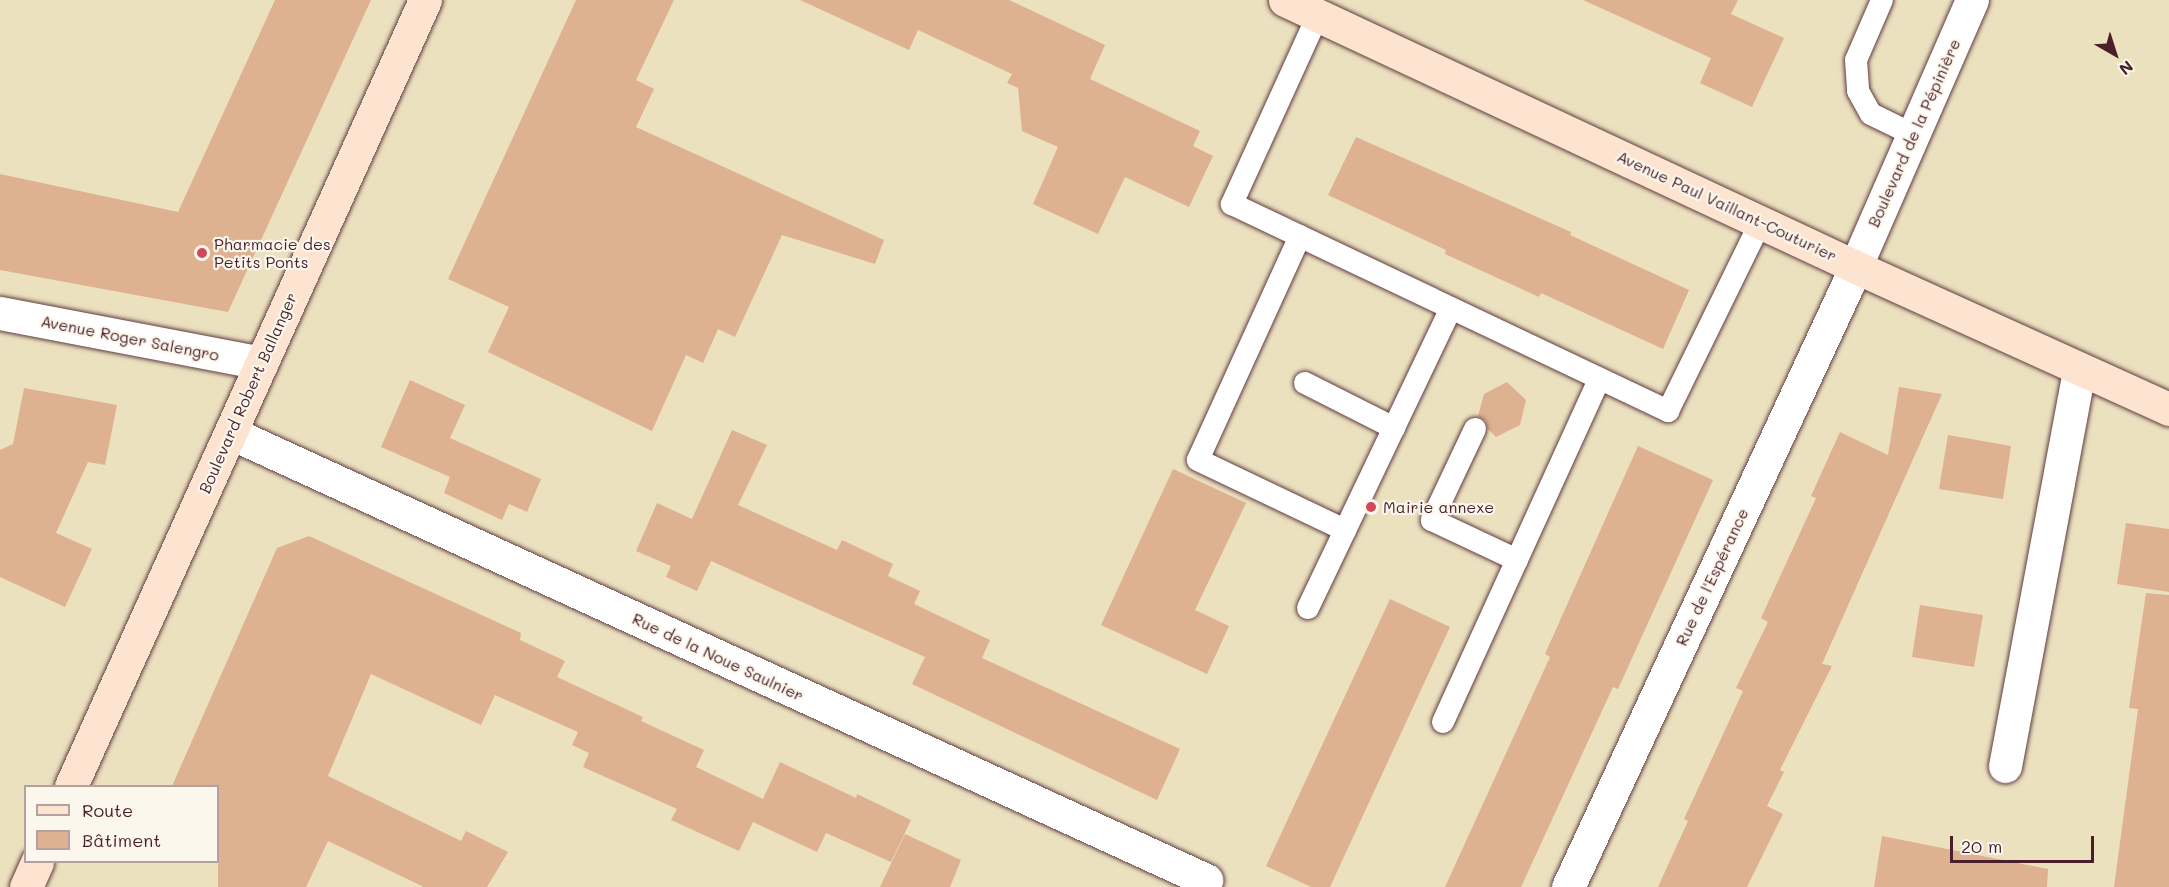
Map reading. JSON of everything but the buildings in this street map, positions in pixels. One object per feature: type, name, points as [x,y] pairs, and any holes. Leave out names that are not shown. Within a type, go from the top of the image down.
[{"type":"street","name":"Boulevard Robert Ballanger","points":[[71,785],[425,0]]},
{"type":"street","name":"Avenue Paul Vaillant-Couturier","points":[[1285,0],[1856,267],[2169,409]]},
{"type":"street","name":"Boulevard de la Pépinière","points":[[1856,267],[1972,0]]},
{"type":"street","name":"Rue de l'Espérance","points":[[1568,887],[1856,267]]},
{"type":"street","name":"Avenue Roger Salengro","points":[[0,312],[261,363]]},
{"type":"street","points":[[2005,766],[2079,369]]},
{"type":"street","name":"Rue de la Noue Saulnier","points":[[231,433],[1206,880]]},
{"type":"street","points":[[26,887],[36,863]]},
{"type":"lane","points":[[1882,0],[1856,60],[1858,91],[1871,114],[1914,135]]},
{"type":"lane","points":[[1318,15],[1232,204],[1599,379],[1668,411],[1761,221]]},
{"type":"lane","points":[[1300,236],[1198,460],[1345,530]]},
{"type":"lane","points":[[1308,608],[1451,309]]},
{"type":"lane","points":[[1443,722],[1599,379]]},
{"type":"lane","points":[[1305,383],[1394,428]]},
{"type":"lane","points":[[1475,429],[1432,520],[1517,560]]},
{"type":"place","name":"Pharmacie des Petits Ponts","points":[[202,253]]},
{"type":"place","name":"Mairie annexe","points":[[1371,507]]}]
